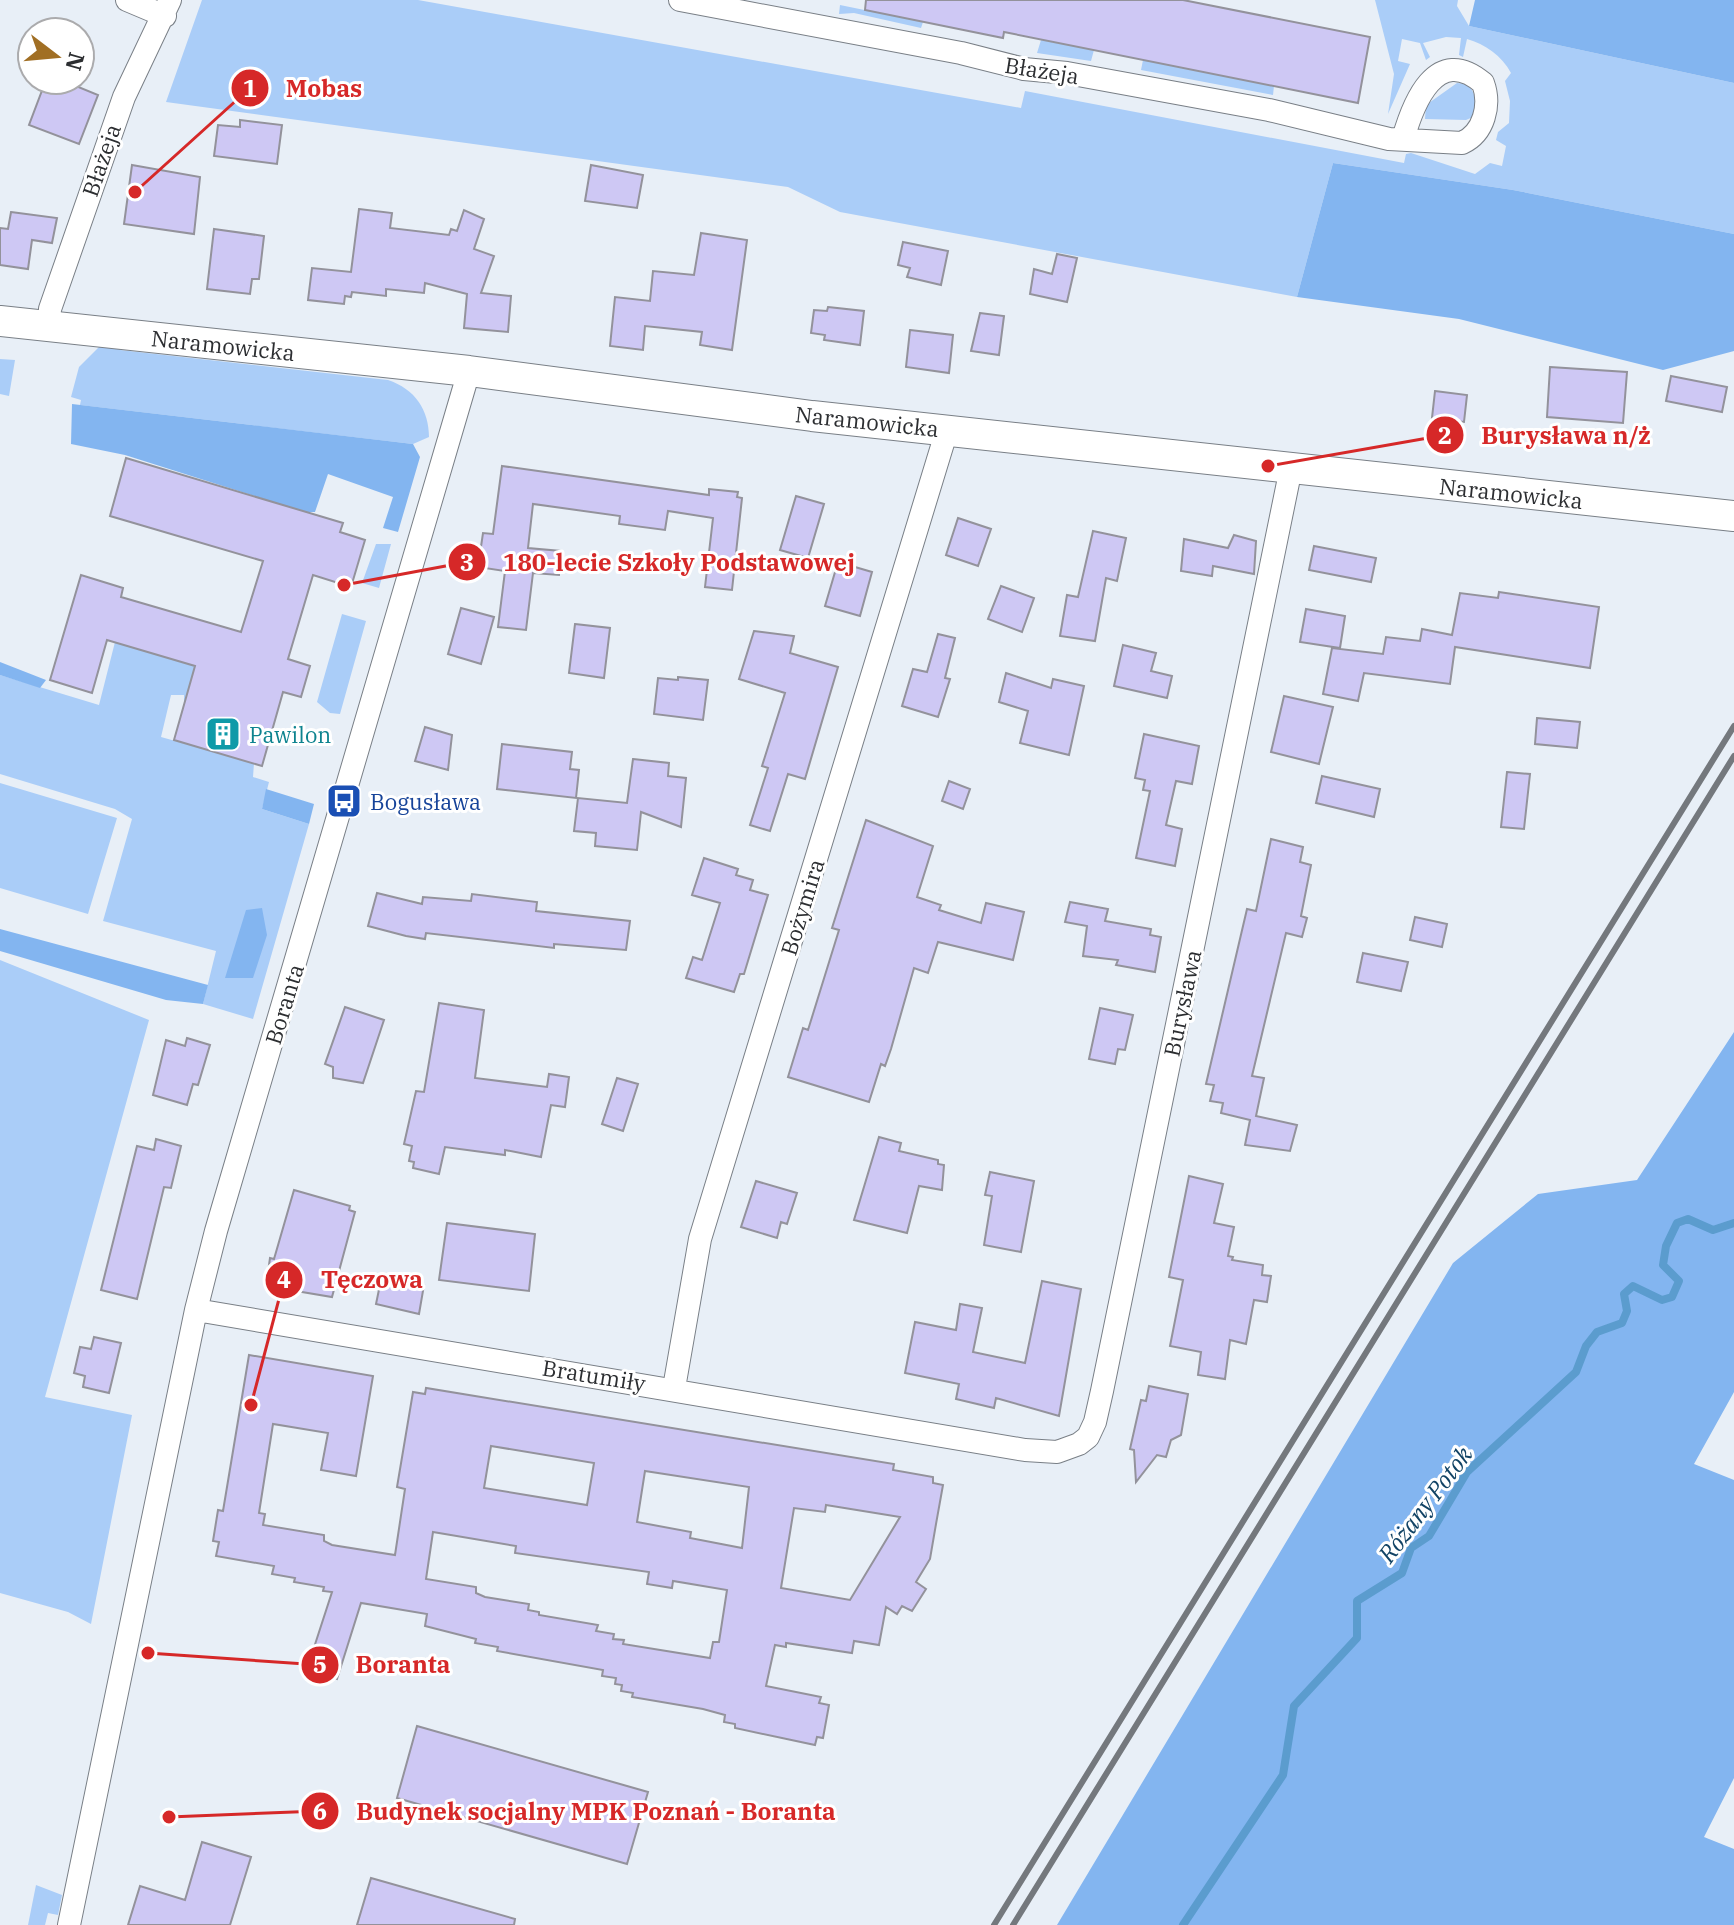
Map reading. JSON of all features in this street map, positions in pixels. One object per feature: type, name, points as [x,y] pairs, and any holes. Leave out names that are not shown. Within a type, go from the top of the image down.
[{"type":"street","points":[[127,0],[168,8]]},
{"type":"street","name":"Błażeja","points":[[680,0],[961,53],[1024,69],[1067,73],[1269,110],[1403,139]]},
{"type":"street","name":"Błażeja","points":[[49,327],[50,309],[119,110],[168,8]]},
{"type":"street","name":"Naramowicka","points":[[0,321],[469,371],[947,430],[1734,516]]},
{"type":"street","name":"Boranta","points":[[69,1925],[196,1310],[216,1231],[469,371]]},
{"type":"street","name":"Bożymira","points":[[674,1388],[700,1239],[947,430]]},
{"type":"street","name":"Burysława","points":[[991,1445],[1057,1452],[1088,1437],[1095,1422],[1291,468]]},
{"type":"street","name":"Bratumiły","points":[[196,1310],[674,1388],[991,1445]]},
{"type":"shaded area","points":[[202,0],[418,0],[1021,108],[1025,91],[1404,163],[1406,154],[1411,153],[1475,174],[1490,163],[1502,166],[1506,146],[1496,140],[1498,132],[1509,123],[1510,101],[1505,81],[1511,73],[1492,52],[1467,39],[1463,57],[1459,55],[1461,38],[1446,37],[1423,43],[1430,57],[1426,60],[1420,43],[1402,39],[1398,61],[1410,64],[1388,114],[1394,74],[1375,0],[1458,0],[1457,6],[1469,26],[1734,83],[1734,234],[1513,190],[1333,163],[1297,297],[840,212],[788,187],[166,102]]},
{"type":"shaded area","points":[[1475,0],[1734,0],[1734,83],[1469,26]]},
{"type":"shaded area","points":[[840,5],[923,22],[921,28],[854,13],[839,14]]},
{"type":"shaded area","points":[[1041,40],[1094,50],[1091,61],[1037,53]]},
{"type":"shaded area","points":[[1143,60],[1274,86],[1273,95],[1141,70]]},
{"type":"shaded area","points":[[1457,83],[1468,86],[1474,94],[1473,117],[1466,120],[1425,119],[1426,105]]},
{"type":"shaded area","points":[[1333,163],[1513,190],[1734,234],[1734,351],[1663,370],[1459,319],[1297,297]]},
{"type":"shaded area","points":[[101,345],[120,347],[120,350],[388,380],[406,389],[419,402],[429,437],[413,444],[80,405],[81,400],[71,397],[79,367]]},
{"type":"shaded area","points":[[0,359],[15,360],[9,396],[0,394]]},
{"type":"shaded area","points":[[72,404],[413,444],[420,457],[398,532],[383,528],[393,497],[328,474],[315,512],[305,512],[125,455],[71,444]]},
{"type":"shaded area","points":[[376,544],[391,544],[379,588],[362,583]]},
{"type":"shaded area","points":[[342,614],[366,621],[340,714],[330,713],[317,702]]},
{"type":"shaded area","points":[[115,642],[272,689],[184,706],[184,695],[171,695],[161,737],[254,763],[253,777],[269,782],[262,809],[309,824],[253,1019],[203,1004],[216,951],[103,921],[132,819],[115,809],[0,774],[0,675],[99,705]]},
{"type":"shaded area","points":[[0,662],[46,680],[40,688],[0,675]]},
{"type":"shaded area","points":[[0,783],[117,818],[88,914],[0,888]]},
{"type":"shaded area","points":[[266,789],[314,804],[309,824],[262,809]]},
{"type":"shaded area","points":[[262,908],[267,935],[253,978],[225,978],[246,910]]},
{"type":"shaded area","points":[[0,929],[208,985],[203,1004],[166,1000],[0,951]]},
{"type":"shaded area","points":[[0,960],[149,1020],[45,1397],[132,1415],[91,1624],[68,1612],[0,1593]]},
{"type":"shaded area","points":[[1734,1032],[1734,1392],[1694,1464],[1734,1480],[1734,1778],[1704,1837],[1734,1849],[1734,1925],[1057,1925],[1453,1263],[1538,1194],[1637,1180]]},
{"type":"shaded area","points":[[36,1885],[62,1895],[58,1915],[48,1913],[45,1925],[28,1925]]},
{"type":"building","points":[[866,0],[1183,0],[1370,37],[1358,103],[1004,32],[1003,38],[865,10]]},
{"type":"building","points":[[98,95],[79,144],[29,125],[40,96]]},
{"type":"building","points":[[240,120],[282,125],[277,164],[214,156],[218,125],[240,127]]},
{"type":"building","points":[[132,165],[200,177],[194,234],[124,224]]},
{"type":"building","points":[[591,165],[643,175],[637,208],[585,201]]},
{"type":"building","points":[[359,209],[392,213],[390,228],[449,235],[451,229],[457,231],[464,210],[484,219],[474,249],[494,256],[481,293],[511,296],[508,332],[464,328],[467,294],[425,283],[424,293],[386,289],[386,296],[352,292],[351,297],[345,296],[344,304],[308,300],[312,268],[351,272]]},
{"type":"building","points":[[11,212],[57,218],[52,243],[32,240],[28,269],[0,265],[0,228],[8,229]]},
{"type":"building","points":[[214,229],[264,236],[259,279],[252,279],[250,294],[207,289]]},
{"type":"building","points":[[701,233],[747,240],[732,350],[700,345],[702,332],[645,326],[643,350],[610,346],[615,297],[650,301],[653,271],[694,275]]},
{"type":"building","points":[[903,242],[948,251],[941,285],[907,277],[910,268],[898,265]]},
{"type":"building","points":[[1057,254],[1077,258],[1067,302],[1030,294],[1034,269],[1052,274]]},
{"type":"building","points":[[828,307],[864,311],[860,345],[824,340],[825,335],[811,333],[814,310],[827,311]]},
{"type":"building","points":[[980,313],[1004,316],[999,355],[971,351]]},
{"type":"building","points":[[910,330],[953,335],[949,373],[906,367]]},
{"type":"building","points":[[1550,367],[1627,372],[1623,423],[1547,417]]},
{"type":"building","points":[[1671,376],[1727,387],[1722,412],[1666,401]]},
{"type":"building","points":[[1435,391],[1467,395],[1464,422],[1432,418]]},
{"type":"building","points":[[126,458],[343,523],[340,532],[365,540],[351,587],[313,575],[288,659],[310,666],[301,697],[283,692],[262,766],[174,740],[195,666],[107,640],[92,693],[50,680],[81,575],[123,588],[121,597],[241,632],[263,561],[110,516]]},
{"type":"building","points":[[502,466],[709,495],[709,489],[738,492],[737,497],[742,498],[732,590],[705,587],[713,518],[668,511],[665,530],[619,524],[620,516],[533,504],[528,548],[561,551],[559,575],[533,573],[526,630],[498,627],[505,571],[478,567],[483,533],[493,534]]},
{"type":"building","points":[[796,496],[824,504],[808,558],[780,550]]},
{"type":"building","points":[[958,518],[991,529],[978,566],[946,555]]},
{"type":"building","points":[[1093,531],[1126,538],[1117,581],[1106,578],[1095,641],[1060,636],[1067,595],[1078,597]]},
{"type":"building","points":[[1234,535],[1256,541],[1254,574],[1213,566],[1212,576],[1181,571],[1184,539],[1228,548]]},
{"type":"building","points":[[1314,546],[1376,558],[1371,582],[1309,570]]},
{"type":"building","points":[[838,562],[872,572],[860,616],[825,606]]},
{"type":"building","points":[[1001,586],[1034,598],[1022,632],[988,619]]},
{"type":"building","points":[[1499,592],[1599,607],[1590,668],[1455,647],[1450,684],[1364,673],[1358,701],[1323,694],[1332,648],[1383,654],[1386,637],[1420,641],[1422,629],[1452,635],[1460,593],[1498,598]]},
{"type":"building","points":[[461,608],[494,617],[481,664],[448,654]]},
{"type":"building","points":[[1306,609],[1345,616],[1340,648],[1300,642]]},
{"type":"building","points":[[575,624],[610,628],[604,678],[569,673]]},
{"type":"building","points":[[754,631],[794,636],[790,653],[838,667],[805,779],[788,774],[770,831],[750,825],[768,768],[762,766],[785,693],[739,679]]},
{"type":"building","points":[[938,634],[955,638],[945,678],[950,679],[938,717],[902,706],[913,669],[927,672]]},
{"type":"building","points":[[1123,645],[1156,653],[1151,671],[1172,676],[1167,698],[1114,686]]},
{"type":"building","points":[[1006,673],[1051,688],[1053,679],[1084,686],[1069,755],[1020,743],[1028,711],[999,702]]},
{"type":"building","points":[[678,677],[708,680],[703,720],[654,714],[658,678],[678,680]]},
{"type":"building","points":[[1284,696],[1333,707],[1319,764],[1271,752]]},
{"type":"building","points":[[1537,718],[1580,722],[1577,748],[1535,744]]},
{"type":"building","points":[[425,727],[452,735],[448,770],[415,761]]},
{"type":"building","points":[[1144,734],[1199,746],[1192,784],[1176,781],[1166,825],[1182,829],[1175,866],[1136,858],[1150,791],[1143,790],[1145,780],[1135,778]]},
{"type":"building","points":[[502,744],[572,752],[570,769],[579,770],[576,798],[497,789]]},
{"type":"building","points":[[633,759],[669,763],[668,776],[686,778],[681,827],[641,812],[637,850],[595,846],[596,833],[574,831],[578,798],[627,803]]},
{"type":"building","points":[[1507,772],[1530,774],[1524,829],[1501,827]]},
{"type":"building","points":[[1322,776],[1380,789],[1374,817],[1316,803]]},
{"type":"building","points":[[949,781],[970,789],[963,809],[942,801]]},
{"type":"building","points":[[866,820],[933,846],[917,897],[941,905],[939,910],[981,923],[986,903],[1024,912],[1013,960],[938,942],[928,973],[914,968],[891,1049],[885,1066],[881,1064],[869,1102],[788,1077],[803,1028],[808,1030],[839,930],[832,928]]},
{"type":"building","points":[[1271,839],[1303,847],[1300,862],[1311,865],[1301,916],[1307,918],[1302,937],[1286,933],[1252,1076],[1264,1078],[1256,1116],[1297,1125],[1290,1151],[1245,1145],[1250,1120],[1221,1113],[1223,1103],[1210,1101],[1214,1085],[1206,1084],[1247,909],[1256,911]]},
{"type":"building","points":[[704,858],[738,869],[736,875],[753,880],[750,890],[768,895],[744,974],[740,974],[734,992],[686,978],[693,957],[702,960],[720,903],[692,895]]},
{"type":"building","points":[[377,893],[422,904],[423,897],[471,901],[472,894],[537,902],[536,911],[630,921],[626,950],[554,944],[554,948],[426,933],[425,939],[406,936],[368,926]]},
{"type":"building","points":[[1070,902],[1108,909],[1105,921],[1151,929],[1150,935],[1161,937],[1155,972],[1116,965],[1118,960],[1083,956],[1087,926],[1065,922]]},
{"type":"building","points":[[1415,917],[1447,924],[1442,947],[1410,940]]},
{"type":"building","points":[[1363,953],[1408,962],[1401,991],[1357,982]]},
{"type":"building","points":[[439,1003],[484,1010],[475,1078],[547,1087],[549,1074],[569,1077],[565,1107],[551,1105],[541,1157],[505,1150],[505,1155],[445,1147],[439,1174],[413,1168],[414,1162],[409,1161],[412,1146],[404,1144],[416,1091],[424,1092]]},
{"type":"building","points":[[345,1007],[384,1020],[363,1083],[333,1078],[333,1067],[325,1064]]},
{"type":"building","points":[[1100,1008],[1133,1015],[1125,1050],[1118,1049],[1115,1064],[1089,1059]]},
{"type":"building","points":[[187,1038],[210,1045],[198,1085],[193,1084],[187,1105],[153,1095],[166,1040],[185,1046]]},
{"type":"building","points":[[617,1078],[638,1084],[623,1131],[602,1124]]},
{"type":"building","points":[[879,1137],[901,1143],[899,1151],[938,1160],[938,1164],[944,1165],[942,1190],[919,1186],[907,1233],[854,1220]]},
{"type":"building","points":[[156,1139],[181,1146],[171,1188],[164,1187],[137,1299],[101,1290],[137,1146],[154,1150]]},
{"type":"building","points":[[990,1172],[1034,1181],[1021,1252],[984,1245],[992,1196],[985,1195]]},
{"type":"building","points":[[1189,1176],[1223,1184],[1214,1223],[1234,1227],[1228,1256],[1233,1257],[1232,1260],[1263,1265],[1262,1275],[1271,1276],[1267,1302],[1254,1300],[1246,1344],[1230,1340],[1225,1379],[1198,1375],[1201,1352],[1170,1346],[1183,1280],[1169,1277]]},
{"type":"building","points":[[756,1181],[797,1193],[787,1224],[781,1222],[777,1238],[741,1227]]},
{"type":"building","points":[[294,1190],[350,1206],[349,1210],[355,1212],[332,1297],[266,1286],[270,1258],[274,1259]]},
{"type":"building","points":[[447,1223],[535,1234],[529,1291],[439,1280]]},
{"type":"building","points":[[382,1275],[424,1285],[419,1314],[376,1304]]},
{"type":"building","points":[[1042,1281],[1081,1289],[1059,1416],[996,1398],[994,1408],[956,1399],[959,1384],[905,1373],[915,1322],[956,1330],[960,1304],[982,1308],[973,1352],[1025,1363]]},
{"type":"building","points":[[94,1337],[121,1343],[109,1393],[83,1387],[85,1376],[74,1373],[80,1347],[91,1349]]},
{"type":"building","points":[[249,1355],[373,1376],[356,1476],[321,1470],[328,1433],[273,1424],[259,1513],[265,1514],[263,1525],[324,1535],[324,1541],[332,1545],[395,1555],[405,1489],[397,1487],[413,1392],[425,1394],[426,1388],[894,1464],[893,1470],[933,1477],[933,1483],[943,1485],[930,1559],[916,1582],[926,1589],[912,1611],[902,1606],[897,1614],[886,1607],[879,1645],[854,1641],[852,1653],[786,1643],[786,1647],[775,1645],[766,1686],[821,1697],[819,1703],[829,1705],[823,1738],[817,1737],[815,1745],[735,1728],[735,1724],[724,1722],[725,1715],[703,1709],[632,1697],[633,1693],[621,1691],[622,1685],[615,1684],[616,1678],[602,1676],[603,1670],[497,1651],[498,1647],[475,1643],[476,1639],[425,1626],[427,1614],[361,1603],[337,1679],[307,1669],[332,1592],[323,1591],[324,1587],[294,1582],[295,1578],[272,1574],[274,1566],[216,1556],[219,1542],[213,1541],[218,1510],[223,1511]],"holes":[[[491,1446],[594,1463],[587,1505],[484,1488]],[[645,1471],[749,1487],[742,1548],[690,1538],[691,1532],[637,1522]],[[826,1505],[900,1517],[850,1600],[781,1588],[794,1508],[825,1512]],[[433,1532],[516,1546],[515,1553],[649,1572],[647,1584],[672,1588],[673,1581],[727,1590],[719,1642],[713,1642],[710,1658],[623,1644],[624,1640],[613,1639],[614,1634],[596,1631],[598,1625],[539,1615],[539,1612],[528,1610],[529,1604],[485,1597],[476,1593],[476,1587],[426,1579]]]},
{"type":"building","points":[[1149,1386],[1188,1394],[1181,1435],[1171,1440],[1166,1457],[1157,1455],[1136,1482],[1134,1450],[1130,1449],[1141,1400],[1146,1401]]},
{"type":"building","points":[[417,1726],[648,1792],[627,1864],[397,1798]]},
{"type":"building","points":[[202,1842],[251,1857],[230,1925],[128,1925],[140,1886],[185,1900]]},
{"type":"building","points":[[371,1878],[515,1919],[514,1925],[357,1925]]},
{"type":"waterway","name":"Różany Potok","points":[[1183,1925],[1283,1775],[1294,1706],[1357,1638],[1357,1601],[1402,1573],[1411,1548],[1429,1536],[1467,1472],[1576,1372],[1586,1346],[1597,1332],[1622,1323],[1627,1311],[1624,1294],[1633,1286],[1662,1300],[1672,1297],[1679,1281],[1663,1265],[1666,1246],[1677,1223],[1688,1219],[1713,1230],[1734,1223]]},
{"type":"railway","points":[[994,1925],[1734,726]]},
{"type":"railway","points":[[1013,1925],[1734,756]]},
{"type":"place","name":"Mobas","points":[[135,192]]},
{"type":"place","name":"Burysława n/ż","points":[[1268,466]]},
{"type":"place","name":"180-lecie Szkoły Podstawowej","points":[[344,585]]},
{"type":"place","name":"Pawilon","points":[[223,734]]},
{"type":"place","name":"Bogusława","points":[[344,801]]},
{"type":"place","name":"Tęczowa","points":[[251,1405]]},
{"type":"place","name":"Boranta","points":[[148,1653]]},
{"type":"place","name":"Budynek socjalny MPK Poznań - Boranta","points":[[169,1817]]}]
